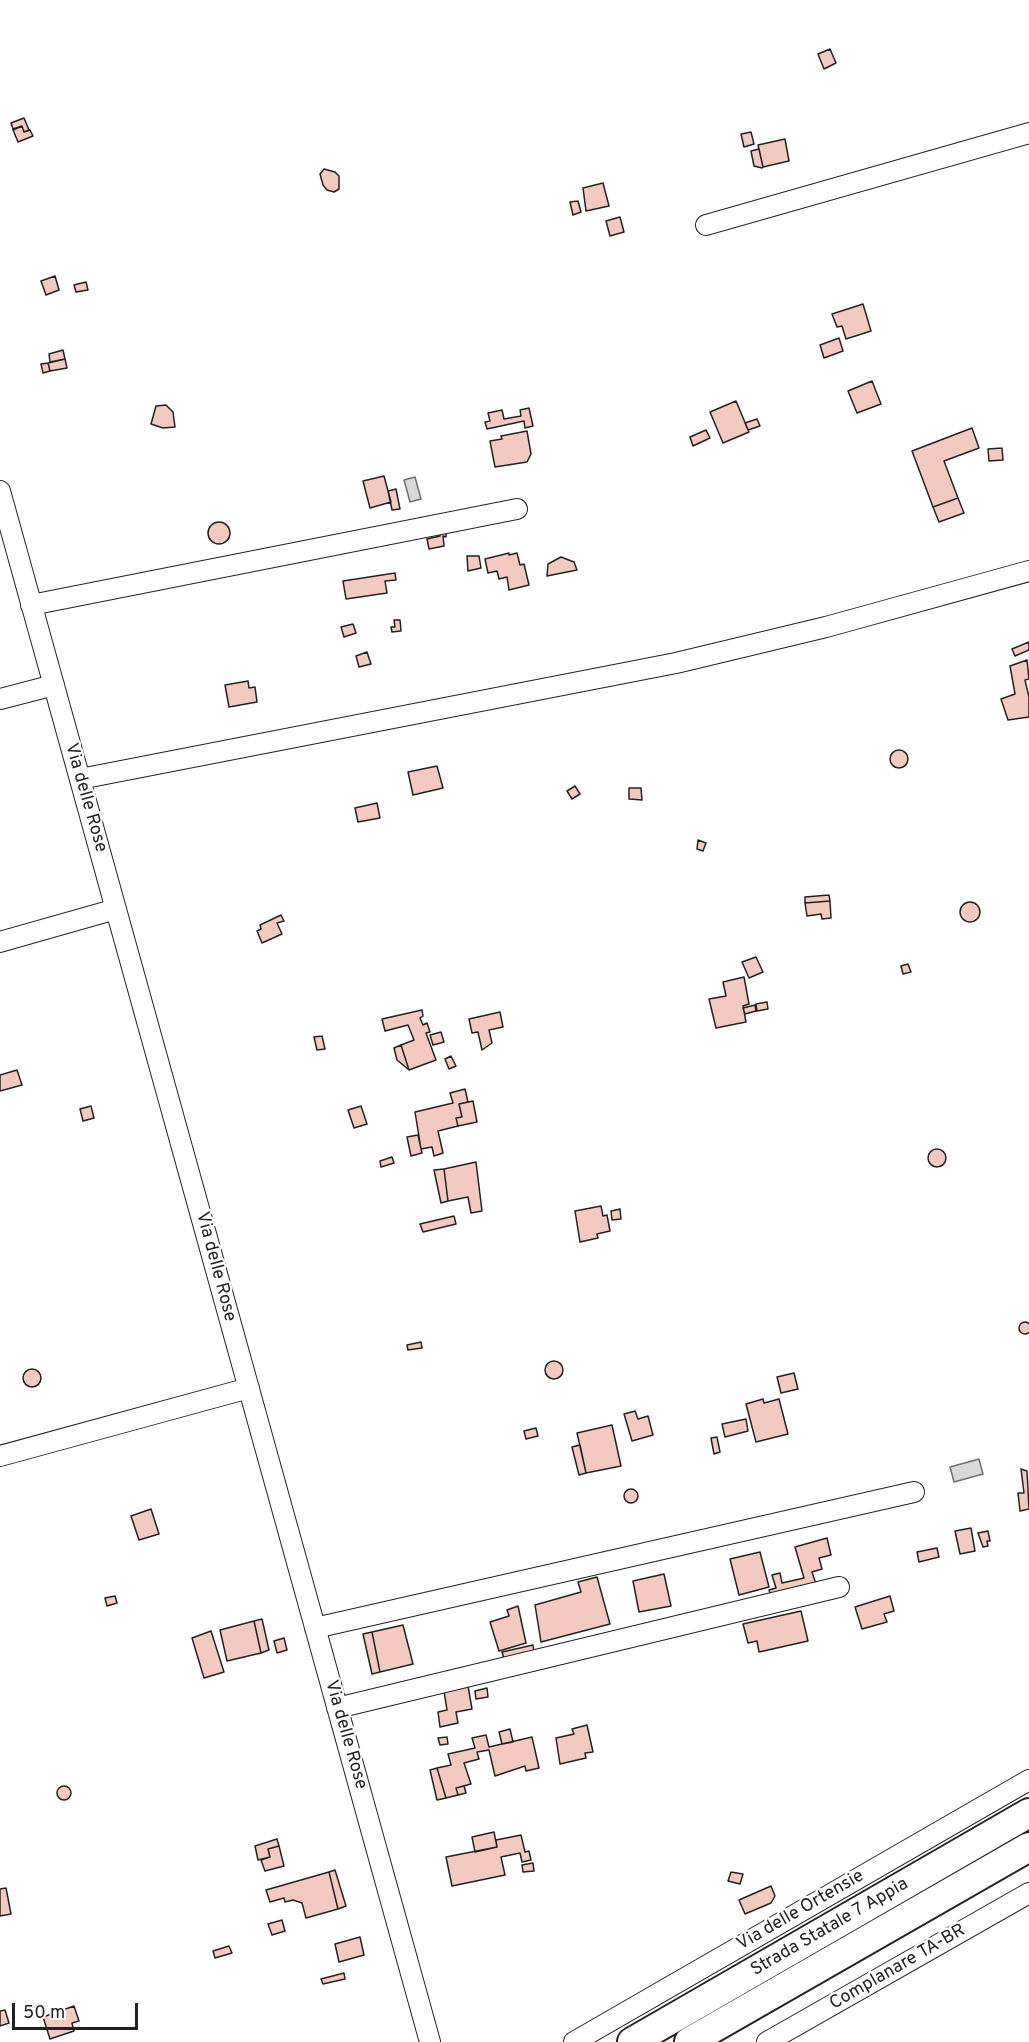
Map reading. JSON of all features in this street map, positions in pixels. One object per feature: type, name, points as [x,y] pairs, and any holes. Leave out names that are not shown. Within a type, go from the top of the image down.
[{"type":"highway","name":"Strada Statale 7 Appia","points":[[632,2042],[1029,1813]]},
{"type":"highway","name":"Strada Statale 7 Appia","points":[[689,2042],[1029,1847]]},
{"type":"street","points":[[706,225],[1029,133]]},
{"type":"street","name":"Via delle Rose","points":[[0,491],[430,2042]]},
{"type":"street","points":[[31,605],[517,509]]},
{"type":"street","points":[[80,779],[676,663],[826,627],[1029,571]]},
{"type":"street","points":[[0,699],[54,685]]},
{"type":"street","points":[[0,942],[116,909]]},
{"type":"street","points":[[0,1456],[249,1388]]},
{"type":"street","points":[[315,1628],[914,1492]]},
{"type":"street","points":[[337,1708],[839,1587]]},
{"type":"street","name":"Via delle Ortensie","points":[[574,2042],[1029,1780]]},
{"type":"street","name":"Complanare TA-BR","points":[[767,2042],[1029,1893]]},
{"type":"shaded area","points":[[415,477],[421,499],[410,502],[404,480]]},
{"type":"shaded area","points":[[979,1459],[983,1474],[954,1482],[950,1467]]},
{"type":"building","points":[[830,49],[836,63],[824,69],[818,54]]},
{"type":"building","points":[[24,118],[29,130],[24,132],[22,126],[13,129],[11,123]]},
{"type":"building","points":[[22,126],[24,132],[30,130],[33,136],[18,142],[13,130]]},
{"type":"building","points":[[751,132],[754,144],[744,147],[741,134]]},
{"type":"building","points":[[785,139],[789,161],[763,167],[758,145]]},
{"type":"building","points":[[759,149],[762,168],[754,166],[751,151]]},
{"type":"building","points":[[324,169],[335,172],[339,176],[339,189],[334,192],[327,190],[323,185],[320,174]]},
{"type":"building","points":[[603,183],[609,206],[586,211],[583,188]]},
{"type":"building","points":[[578,201],[581,212],[573,215],[570,202]]},
{"type":"building","points":[[620,217],[624,232],[610,236],[606,221]]},
{"type":"building","points":[[55,276],[59,290],[46,295],[41,281]]},
{"type":"building","points":[[86,282],[88,290],[76,292],[74,285]]},
{"type":"building","points":[[863,304],[871,331],[846,339],[842,326],[837,327],[832,314]]},
{"type":"building","points":[[839,338],[843,351],[824,358],[820,345]]},
{"type":"building","points":[[63,350],[65,359],[50,362],[49,354]]},
{"type":"building","points":[[65,359],[67,368],[50,371],[48,363]]},
{"type":"building","points":[[48,363],[50,371],[43,373],[41,364]]},
{"type":"building","points":[[872,381],[881,404],[857,413],[848,391]]},
{"type":"building","points":[[736,401],[749,432],[723,443],[710,412]]},
{"type":"building","points":[[166,405],[173,412],[175,427],[163,428],[151,424],[156,406]]},
{"type":"building","points":[[529,408],[533,426],[525,428],[524,421],[487,429],[485,422],[490,421],[488,413],[502,410],[504,419],[521,416],[520,410]]},
{"type":"building","points":[[757,419],[760,426],[748,430],[745,423]]},
{"type":"building","points":[[972,428],[979,448],[944,461],[958,498],[933,507],[912,451]]},
{"type":"building","points":[[706,430],[710,438],[693,446],[690,437]]},
{"type":"building","points":[[527,431],[531,454],[527,462],[495,467],[490,441],[502,439],[501,436]]},
{"type":"building","points":[[1002,448],[1003,460],[989,461],[988,449]]},
{"type":"building","points":[[384,476],[391,502],[370,508],[363,481]]},
{"type":"building","points":[[396,489],[400,509],[392,510],[388,491]]},
{"type":"building","points":[[958,498],[964,513],[939,522],[933,507]]},
{"type":"building","points":[[219,522],[227,525],[230,533],[227,541],[219,544],[211,541],[208,533],[211,525]]},
{"type":"building","points":[[440,529],[446,530],[446,537],[443,536],[444,546],[429,549],[427,539],[440,536]]},
{"type":"building","points":[[509,553],[509,555],[517,553],[520,565],[524,564],[529,585],[509,590],[507,577],[499,579],[497,571],[488,573],[485,559]]},
{"type":"building","points":[[467,556],[479,556],[481,568],[468,571]]},
{"type":"building","points":[[561,557],[574,562],[577,570],[547,576],[548,564]]},
{"type":"building","points":[[395,573],[396,580],[385,581],[387,593],[346,599],[343,581]]},
{"type":"building","points":[[394,620],[400,620],[401,631],[392,632],[391,627],[395,627]]},
{"type":"building","points":[[353,624],[356,633],[344,637],[341,627]]},
{"type":"building","points":[[1029,642],[1029,650],[1015,656],[1012,649]]},
{"type":"building","points":[[367,652],[371,664],[359,667],[356,656]]},
{"type":"building","points":[[1027,660],[1029,679],[1025,680],[1029,697],[1029,717],[1008,720],[1001,699],[1015,694],[1010,666]]},
{"type":"building","points":[[248,681],[249,688],[255,687],[257,702],[229,707],[225,685]]},
{"type":"building","points":[[899,750],[905,753],[908,759],[905,765],[899,768],[893,765],[890,759],[893,753]]},
{"type":"building","points":[[437,766],[443,788],[413,795],[408,772]]},
{"type":"building","points":[[575,786],[580,794],[572,799],[567,791]]},
{"type":"building","points":[[629,788],[641,788],[642,800],[629,799]]},
{"type":"building","points":[[377,803],[380,818],[358,822],[355,808]]},
{"type":"building","points":[[698,840],[706,843],[703,851],[697,849]]},
{"type":"building","points":[[829,895],[830,901],[805,903],[805,897]]},
{"type":"building","points":[[830,901],[831,918],[822,919],[821,914],[807,916],[805,903]]},
{"type":"building","points":[[970,902],[977,905],[980,912],[977,919],[970,922],[963,919],[960,912],[963,905]]},
{"type":"building","points":[[281,915],[284,921],[277,923],[282,934],[262,943],[257,931],[261,929],[260,925]]},
{"type":"building","points":[[756,957],[763,972],[749,978],[742,962]]},
{"type":"building","points":[[908,964],[911,972],[903,974],[901,966]]},
{"type":"building","points":[[744,977],[749,1004],[743,1006],[746,1022],[716,1028],[709,999],[726,996],[723,982]]},
{"type":"building","points":[[767,1002],[768,1009],[757,1011],[756,1004]]},
{"type":"building","points":[[755,1005],[756,1011],[745,1014],[743,1008]]},
{"type":"building","points":[[422,1010],[423,1016],[420,1018],[423,1025],[427,1023],[430,1032],[426,1033],[436,1060],[409,1070],[401,1045],[414,1040],[408,1025],[385,1031],[382,1019]]},
{"type":"building","points":[[500,1012],[503,1027],[489,1030],[492,1043],[482,1050],[478,1032],[472,1033],[469,1019]]},
{"type":"building","points":[[441,1032],[444,1042],[433,1045],[430,1035]]},
{"type":"building","points":[[322,1036],[325,1049],[317,1050],[314,1037]]},
{"type":"building","points":[[401,1045],[409,1070],[397,1060],[394,1048]]},
{"type":"building","points":[[451,1056],[456,1066],[449,1069],[445,1059]]},
{"type":"building","points":[[17,1070],[22,1085],[0,1091],[0,1075]]},
{"type":"building","points":[[465,1089],[468,1102],[459,1104],[462,1117],[456,1118],[458,1126],[438,1131],[443,1153],[434,1156],[432,1147],[421,1149],[415,1112],[453,1103],[450,1093]]},
{"type":"building","points":[[473,1101],[477,1122],[458,1126],[456,1118],[462,1117],[459,1104]]},
{"type":"building","points":[[91,1106],[94,1118],[83,1121],[80,1109]]},
{"type":"building","points":[[361,1106],[367,1124],[354,1128],[348,1110]]},
{"type":"building","points":[[418,1135],[422,1153],[411,1156],[407,1137]]},
{"type":"building","points":[[937,1149],[944,1151],[946,1158],[944,1165],[937,1167],[930,1165],[928,1158],[930,1151]]},
{"type":"building","points":[[392,1157],[394,1163],[381,1167],[380,1161]]},
{"type":"building","points":[[476,1162],[482,1211],[471,1213],[468,1197],[448,1201],[444,1169]]},
{"type":"building","points":[[444,1169],[448,1201],[441,1203],[434,1170]]},
{"type":"building","points":[[601,1206],[603,1216],[607,1215],[610,1231],[597,1234],[598,1238],[580,1242],[575,1211]]},
{"type":"building","points":[[620,1209],[621,1219],[612,1220],[611,1211]]},
{"type":"building","points":[[454,1216],[456,1224],[423,1232],[420,1224]]},
{"type":"building","points":[[1025,1322],[1031,1328],[1025,1334],[1019,1328]]},
{"type":"building","points":[[421,1342],[422,1348],[408,1350],[407,1345]]},
{"type":"building","points":[[554,1361],[560,1364],[563,1370],[560,1376],[554,1379],[548,1376],[545,1370],[548,1364]]},
{"type":"building","points":[[32,1369],[40,1374],[41,1378],[36,1386],[32,1387],[24,1382],[23,1378],[28,1370]]},
{"type":"building","points":[[794,1373],[798,1389],[781,1393],[777,1377]]},
{"type":"building","points":[[763,1399],[764,1403],[779,1399],[788,1434],[756,1442],[746,1404]]},
{"type":"building","points":[[635,1411],[638,1419],[648,1416],[653,1435],[632,1441],[624,1414]]},
{"type":"building","points":[[746,1419],[748,1431],[725,1437],[722,1424]]},
{"type":"building","points":[[612,1425],[621,1466],[586,1473],[577,1433]]},
{"type":"building","points":[[536,1428],[538,1436],[526,1439],[524,1431]]},
{"type":"building","points":[[717,1437],[720,1452],[714,1454],[711,1438]]},
{"type":"building","points":[[580,1445],[586,1473],[579,1475],[572,1447]]},
{"type":"building","points":[[1021,1469],[1027,1471],[1029,1509],[1020,1511],[1018,1493],[1024,1493]]},
{"type":"building","points":[[631,1489],[636,1491],[638,1496],[636,1501],[631,1503],[626,1501],[624,1496],[626,1491]]},
{"type":"building","points":[[151,1509],[159,1534],[139,1540],[131,1516]]},
{"type":"building","points":[[971,1528],[975,1551],[960,1554],[955,1531]]},
{"type":"building","points":[[988,1531],[990,1541],[987,1541],[988,1546],[983,1547],[978,1533]]},
{"type":"building","points":[[827,1538],[831,1555],[819,1558],[822,1569],[812,1572],[816,1584],[771,1596],[769,1590],[776,1588],[772,1575],[780,1573],[782,1583],[804,1578],[795,1547]]},
{"type":"building","points":[[937,1548],[939,1557],[919,1562],[917,1552]]},
{"type":"building","points":[[760,1552],[769,1587],[739,1595],[730,1559]]},
{"type":"building","points":[[664,1574],[671,1606],[639,1612],[633,1581]]},
{"type":"building","points":[[597,1577],[610,1624],[541,1642],[535,1605],[581,1592],[578,1582]]},
{"type":"building","points":[[115,1596],[117,1603],[107,1606],[105,1598]]},
{"type":"building","points":[[890,1596],[894,1611],[884,1614],[887,1622],[862,1629],[855,1607]]},
{"type":"building","points":[[518,1606],[526,1643],[499,1651],[490,1622],[509,1616],[507,1610]]},
{"type":"building","points":[[801,1611],[808,1641],[759,1652],[757,1641],[748,1643],[743,1624]]},
{"type":"building","points":[[262,1619],[269,1650],[261,1653],[254,1621]]},
{"type":"building","points":[[254,1621],[261,1653],[227,1661],[220,1630]]},
{"type":"building","points":[[403,1625],[413,1664],[380,1672],[372,1632]]},
{"type":"building","points":[[211,1631],[224,1672],[204,1678],[192,1638]]},
{"type":"building","points":[[372,1632],[380,1672],[372,1674],[363,1634]]},
{"type":"building","points":[[284,1638],[287,1650],[277,1653],[274,1641]]},
{"type":"building","points":[[533,1645],[534,1652],[504,1659],[502,1652]]},
{"type":"building","points":[[467,1680],[472,1709],[456,1712],[458,1723],[440,1727],[438,1712],[447,1710],[443,1685]]},
{"type":"building","points":[[487,1688],[488,1697],[476,1699],[475,1691]]},
{"type":"building","points":[[587,1725],[593,1752],[585,1753],[586,1758],[560,1764],[556,1738],[574,1734],[572,1729]]},
{"type":"building","points":[[510,1729],[513,1742],[502,1744],[499,1732]]},
{"type":"building","points":[[486,1735],[489,1747],[532,1737],[539,1768],[526,1771],[525,1766],[495,1776],[489,1750],[477,1752],[479,1759],[464,1763],[471,1784],[456,1788],[458,1795],[446,1798],[437,1768],[451,1765],[448,1754],[475,1748],[472,1738]]},
{"type":"building","points":[[447,1737],[448,1744],[440,1745],[438,1738]]},
{"type":"building","points":[[437,1768],[446,1798],[437,1800],[430,1770]]},
{"type":"building","points":[[64,1786],[69,1788],[71,1793],[69,1798],[64,1800],[59,1798],[57,1793],[59,1788]]},
{"type":"building","points":[[464,1786],[466,1793],[458,1795],[456,1788]]},
{"type":"building","points":[[494,1832],[497,1847],[475,1852],[472,1837]]},
{"type":"building","points":[[521,1835],[525,1852],[529,1851],[531,1860],[522,1862],[520,1853],[501,1857],[505,1875],[452,1886],[446,1857],[497,1847],[496,1840]]},
{"type":"building","points":[[277,1839],[279,1846],[268,1849],[270,1857],[258,1860],[255,1846]]},
{"type":"building","points":[[279,1846],[284,1866],[265,1871],[261,1860],[270,1857],[268,1849]]},
{"type":"building","points":[[533,1863],[534,1871],[523,1872],[522,1865]]},
{"type":"building","points":[[335,1870],[346,1906],[338,1909],[329,1872]]},
{"type":"building","points":[[329,1872],[338,1909],[306,1918],[302,1903],[293,1900],[285,1902],[284,1898],[270,1902],[266,1890]]},
{"type":"building","points":[[731,1872],[743,1874],[740,1884],[728,1881]]},
{"type":"building","points":[[771,1886],[775,1896],[771,1903],[745,1914],[739,1900]]},
{"type":"building","points":[[6,1888],[11,1914],[0,1916],[0,1889]]},
{"type":"building","points":[[282,1920],[285,1931],[272,1935],[268,1924]]},
{"type":"building","points":[[360,1937],[364,1955],[339,1962],[335,1944]]},
{"type":"building","points":[[229,1946],[232,1953],[215,1958],[213,1951]]},
{"type":"building","points":[[344,1973],[345,1979],[323,1984],[321,1979]]},
{"type":"building","points":[[74,2006],[79,2021],[72,2023],[74,2031],[50,2039],[43,2017]]},
{"type":"building","points":[[5,2010],[9,2023],[0,2026],[0,2011]]}]
